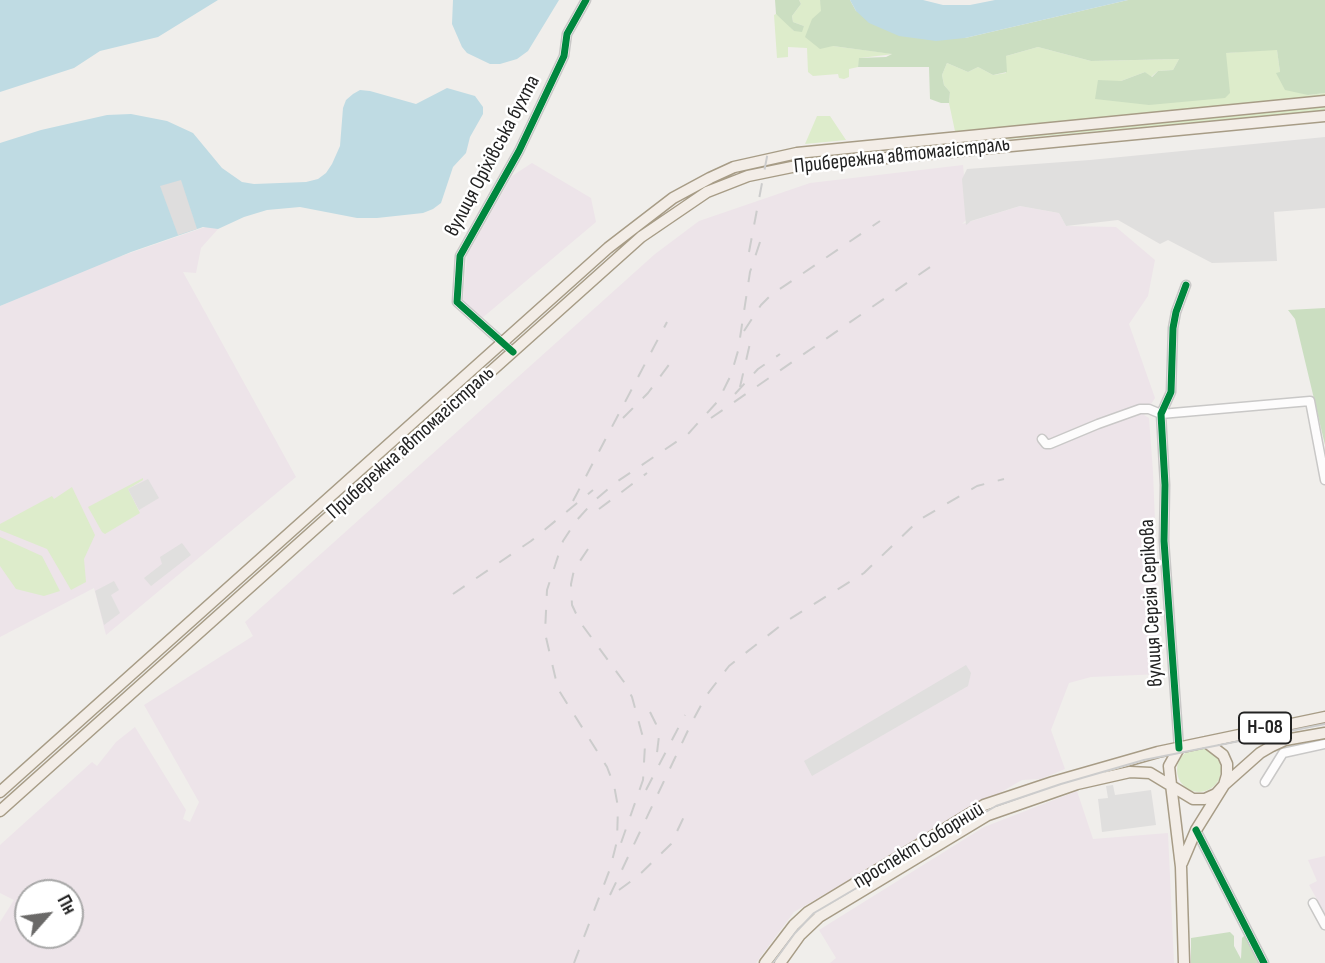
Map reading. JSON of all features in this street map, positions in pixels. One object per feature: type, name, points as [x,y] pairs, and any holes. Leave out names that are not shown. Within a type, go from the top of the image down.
[{"type":"main road","name":"Прибережна автомагістраль","points":[[0,792],[634,226],[673,198],[710,178],[734,167],[788,155],[931,138],[1325,101]]},
{"type":"main road","name":"Прибережна автомагістраль","points":[[0,811],[641,237],[707,192],[730,182],[778,169],[1325,116]]},
{"type":"main road","points":[[956,136],[951,141],[951,146],[957,150]]},
{"type":"main road","points":[[931,138],[938,143],[933,152]]},
{"type":"main road","points":[[135,671],[140,680],[146,680]]},
{"type":"main road","points":[[113,692],[121,696],[122,702]]},
{"type":"main road","name":"Н-08","points":[[1184,963],[1181,867],[1169,766],[1179,748],[1325,717]]},
{"type":"main road","name":"Н-08","points":[[1181,867],[1196,831],[1224,785],[1260,753],[1272,746],[1285,740],[1325,733]]},
{"type":"main road","points":[[1173,789],[1193,799],[1205,799],[1216,794],[1224,785],[1227,764],[1223,755],[1206,742]]},
{"type":"main road","name":"проспект Соборний","points":[[765,963],[794,925],[817,906],[984,805],[1053,782],[1179,748]]},
{"type":"main road","name":"проспект Соборний","points":[[780,963],[803,933],[830,911],[988,815],[1077,783],[1130,772],[1150,773],[1173,789]]},
{"type":"main road","points":[[794,925],[803,933]]},
{"type":"street","name":"вулиця Оріхівська бухта","points":[[513,352],[457,302],[460,256],[525,140],[564,56],[567,34],[586,0]]},
{"type":"street","points":[[1161,414],[1173,381],[1170,358],[1173,328],[1186,285]]},
{"type":"street","points":[[1042,439],[1045,444],[1051,444],[1140,409],[1161,414],[1310,401],[1325,480]]},
{"type":"street","name":"вулиця Сергія Серікова","points":[[1161,414],[1165,485],[1164,541],[1179,748]]},
{"type":"street","points":[[1265,782],[1283,753],[1325,744]]},
{"type":"street","points":[[1196,831],[1264,963]]},
{"type":"street","points":[[1312,903],[1325,925]]},
{"type":"shaded area","points":[[1325,137],[1325,208],[1274,212],[1277,261],[1212,263],[1168,240],[1160,244],[1118,220],[1066,226],[1059,213],[1020,206],[971,221],[966,225],[962,179],[967,169]]},
{"type":"shaded area","points":[[532,163],[591,198],[596,222],[481,319],[465,306],[463,299],[467,255],[512,176]]},
{"type":"shaded area","points":[[963,165],[968,218],[962,224],[1020,206],[1059,213],[1066,226],[1116,227],[1155,260],[1148,296],[1129,324],[1155,398],[1144,415],[1149,418],[1153,472],[1161,674],[1091,677],[1069,683],[1051,730],[1065,769],[1041,779],[1022,780],[794,912],[756,963],[0,963],[0,922],[14,900],[0,893],[0,845],[92,762],[97,766],[116,742],[135,727],[186,810],[183,819],[190,822],[199,802],[144,705],[253,636],[245,622],[655,254],[699,221],[810,183]]},
{"type":"shaded area","points":[[208,226],[218,229],[201,248],[196,273],[183,272],[296,477],[106,635],[94,588],[0,637],[0,306],[104,262]]},
{"type":"shaded area","points":[[148,479],[159,498],[139,510],[128,489]]},
{"type":"shaded area","points":[[182,543],[191,555],[151,586],[144,578],[162,564],[160,557]]},
{"type":"shaded area","points":[[114,581],[119,590],[111,595],[120,613],[104,625],[95,591]]},
{"type":"shaded area","points":[[966,665],[971,673],[968,686],[812,776],[804,761]]},
{"type":"shaded area","points":[[1113,785],[1115,795],[1151,790],[1156,825],[1102,832],[1098,799],[1108,798],[1106,786]]},
{"type":"shaded area","points":[[1077,791],[1093,839],[1168,833],[1174,963],[830,963],[836,958],[819,930],[984,827]]},
{"type":"shaded area","points":[[1325,856],[1325,914],[1309,885],[1317,881],[1308,860]]},
{"type":"green space","points":[[775,0],[799,0],[801,4],[792,16],[793,22],[804,26],[802,32],[794,31],[776,14]]},
{"type":"green space","points":[[799,0],[820,0],[833,46],[894,54],[860,58],[858,67],[849,69],[849,77],[844,79],[839,78],[838,74],[813,76],[808,72],[807,48],[788,47],[788,57],[777,58],[774,15],[783,18],[794,31],[804,26],[793,22],[792,16],[801,4]]},
{"type":"green space","points":[[820,0],[850,0],[856,11],[965,38],[1128,0],[1325,0],[1325,93],[1308,95],[1285,90],[1276,73],[1280,72],[1277,50],[1226,53],[1230,93],[1225,98],[1149,105],[1095,99],[1098,80],[1121,81],[1145,72],[1152,77],[1158,71],[1173,70],[1179,59],[1091,61],[1038,47],[1006,56],[1007,72],[993,75],[978,67],[968,72],[947,63],[942,75],[944,85],[950,92],[949,103],[941,103],[930,99],[929,67],[858,67],[859,58],[886,57],[892,54],[833,46],[820,49],[805,37],[812,19],[821,11]]},
{"type":"green space","points":[[1038,47],[1091,61],[1179,59],[1173,70],[1158,71],[1151,77],[1145,72],[1121,81],[1095,98],[1226,53],[1277,49],[1280,72],[1308,95],[1325,93],[1325,101],[956,136],[949,103],[950,92],[944,85],[942,75],[947,63],[968,72],[978,67],[993,75],[1006,73],[1006,56]]},
{"type":"green space","points":[[1325,107],[1325,111],[954,144],[956,140]]},
{"type":"green space","points":[[817,116],[830,116],[846,140],[805,144]]},
{"type":"green space","points":[[1325,308],[1325,445],[1295,319],[1288,310]]},
{"type":"green space","points":[[143,478],[128,489],[140,513],[105,534],[102,532],[88,507]]},
{"type":"green space","points":[[72,487],[95,535],[84,559],[86,582],[71,590],[47,549],[0,530],[0,524],[52,496],[54,499]]},
{"type":"green space","points":[[0,537],[42,556],[60,591],[44,596],[16,589],[0,566]]},
{"type":"green space","points":[[1199,748],[1208,749],[1215,754],[1220,761],[1220,779],[1215,786],[1208,791],[1199,792],[1190,791],[1183,786],[1178,779],[1177,770],[1178,761],[1183,754],[1190,749]]},
{"type":"green space","points":[[1230,932],[1234,936],[1234,946],[1241,959],[1242,938],[1246,934],[1261,963],[1191,963],[1191,938]]},
{"type":"water","points":[[0,0],[218,0],[158,37],[100,51],[74,68],[0,92]]},
{"type":"water","points":[[453,0],[559,0],[528,51],[517,59],[490,64],[467,53],[462,47],[452,24]]},
{"type":"water","points":[[850,0],[923,0],[943,5],[970,5],[995,0],[1128,0],[965,38],[936,41],[899,36],[869,23],[856,11]]},
{"type":"water","points":[[447,88],[475,96],[483,107],[483,114],[470,137],[466,153],[453,167],[441,203],[433,209],[423,213],[377,218],[357,218],[300,207],[267,210],[218,229],[203,227],[131,252],[0,306],[0,143],[41,130],[107,115],[131,114],[167,121],[193,133],[222,168],[242,182],[306,182],[318,179],[332,164],[340,146],[343,108],[346,100],[353,94],[360,90],[370,91],[416,104]]},
{"type":"pier","points":[[181,180],[197,229],[178,235],[160,186]]},
{"type":"tram line","points":[[773,963],[814,913],[996,806],[1144,760],[1325,724]]},
{"type":"railway","points":[[749,252],[769,146]]},
{"type":"railway","points":[[744,331],[771,295],[880,221]]},
{"type":"railway","points":[[574,963],[610,869],[617,841],[618,807],[607,767],[558,689],[545,633],[547,590],[563,541],[594,501],[615,483],[688,434],[718,401],[731,375],[738,351],[750,272],[761,239]]},
{"type":"railway","points":[[711,418],[933,265]]},
{"type":"railway","points":[[573,501],[667,322]]},
{"type":"railway","points":[[740,387],[751,339]]},
{"type":"railway","points":[[623,418],[648,393],[677,354]]},
{"type":"railway","points":[[735,394],[758,369],[780,354]]},
{"type":"railway","points":[[599,509],[647,473]]},
{"type":"railway","points":[[610,895],[692,722],[706,696],[729,666],[785,622],[864,573],[919,520],[977,486],[1004,479]]},
{"type":"railway","points":[[453,594],[531,541],[593,490]]},
{"type":"railway","points":[[588,549],[574,570],[571,584],[572,605],[580,622],[632,697],[645,745],[643,780],[621,843]]},
{"type":"railway","points":[[650,712],[659,736],[656,761]]},
{"type":"railway","points":[[646,790],[685,715]]},
{"type":"railway","points":[[619,890],[638,876],[671,844],[689,806]]},
{"type":"cycle path","points":[[513,352],[457,302],[460,256],[519,151],[564,56],[567,34],[586,0]]},
{"type":"cycle path","points":[[1179,748],[1164,541],[1165,485],[1161,414],[1171,392],[1173,328],[1186,285]]},
{"type":"cycle path","points":[[1196,830],[1264,963]]}]
